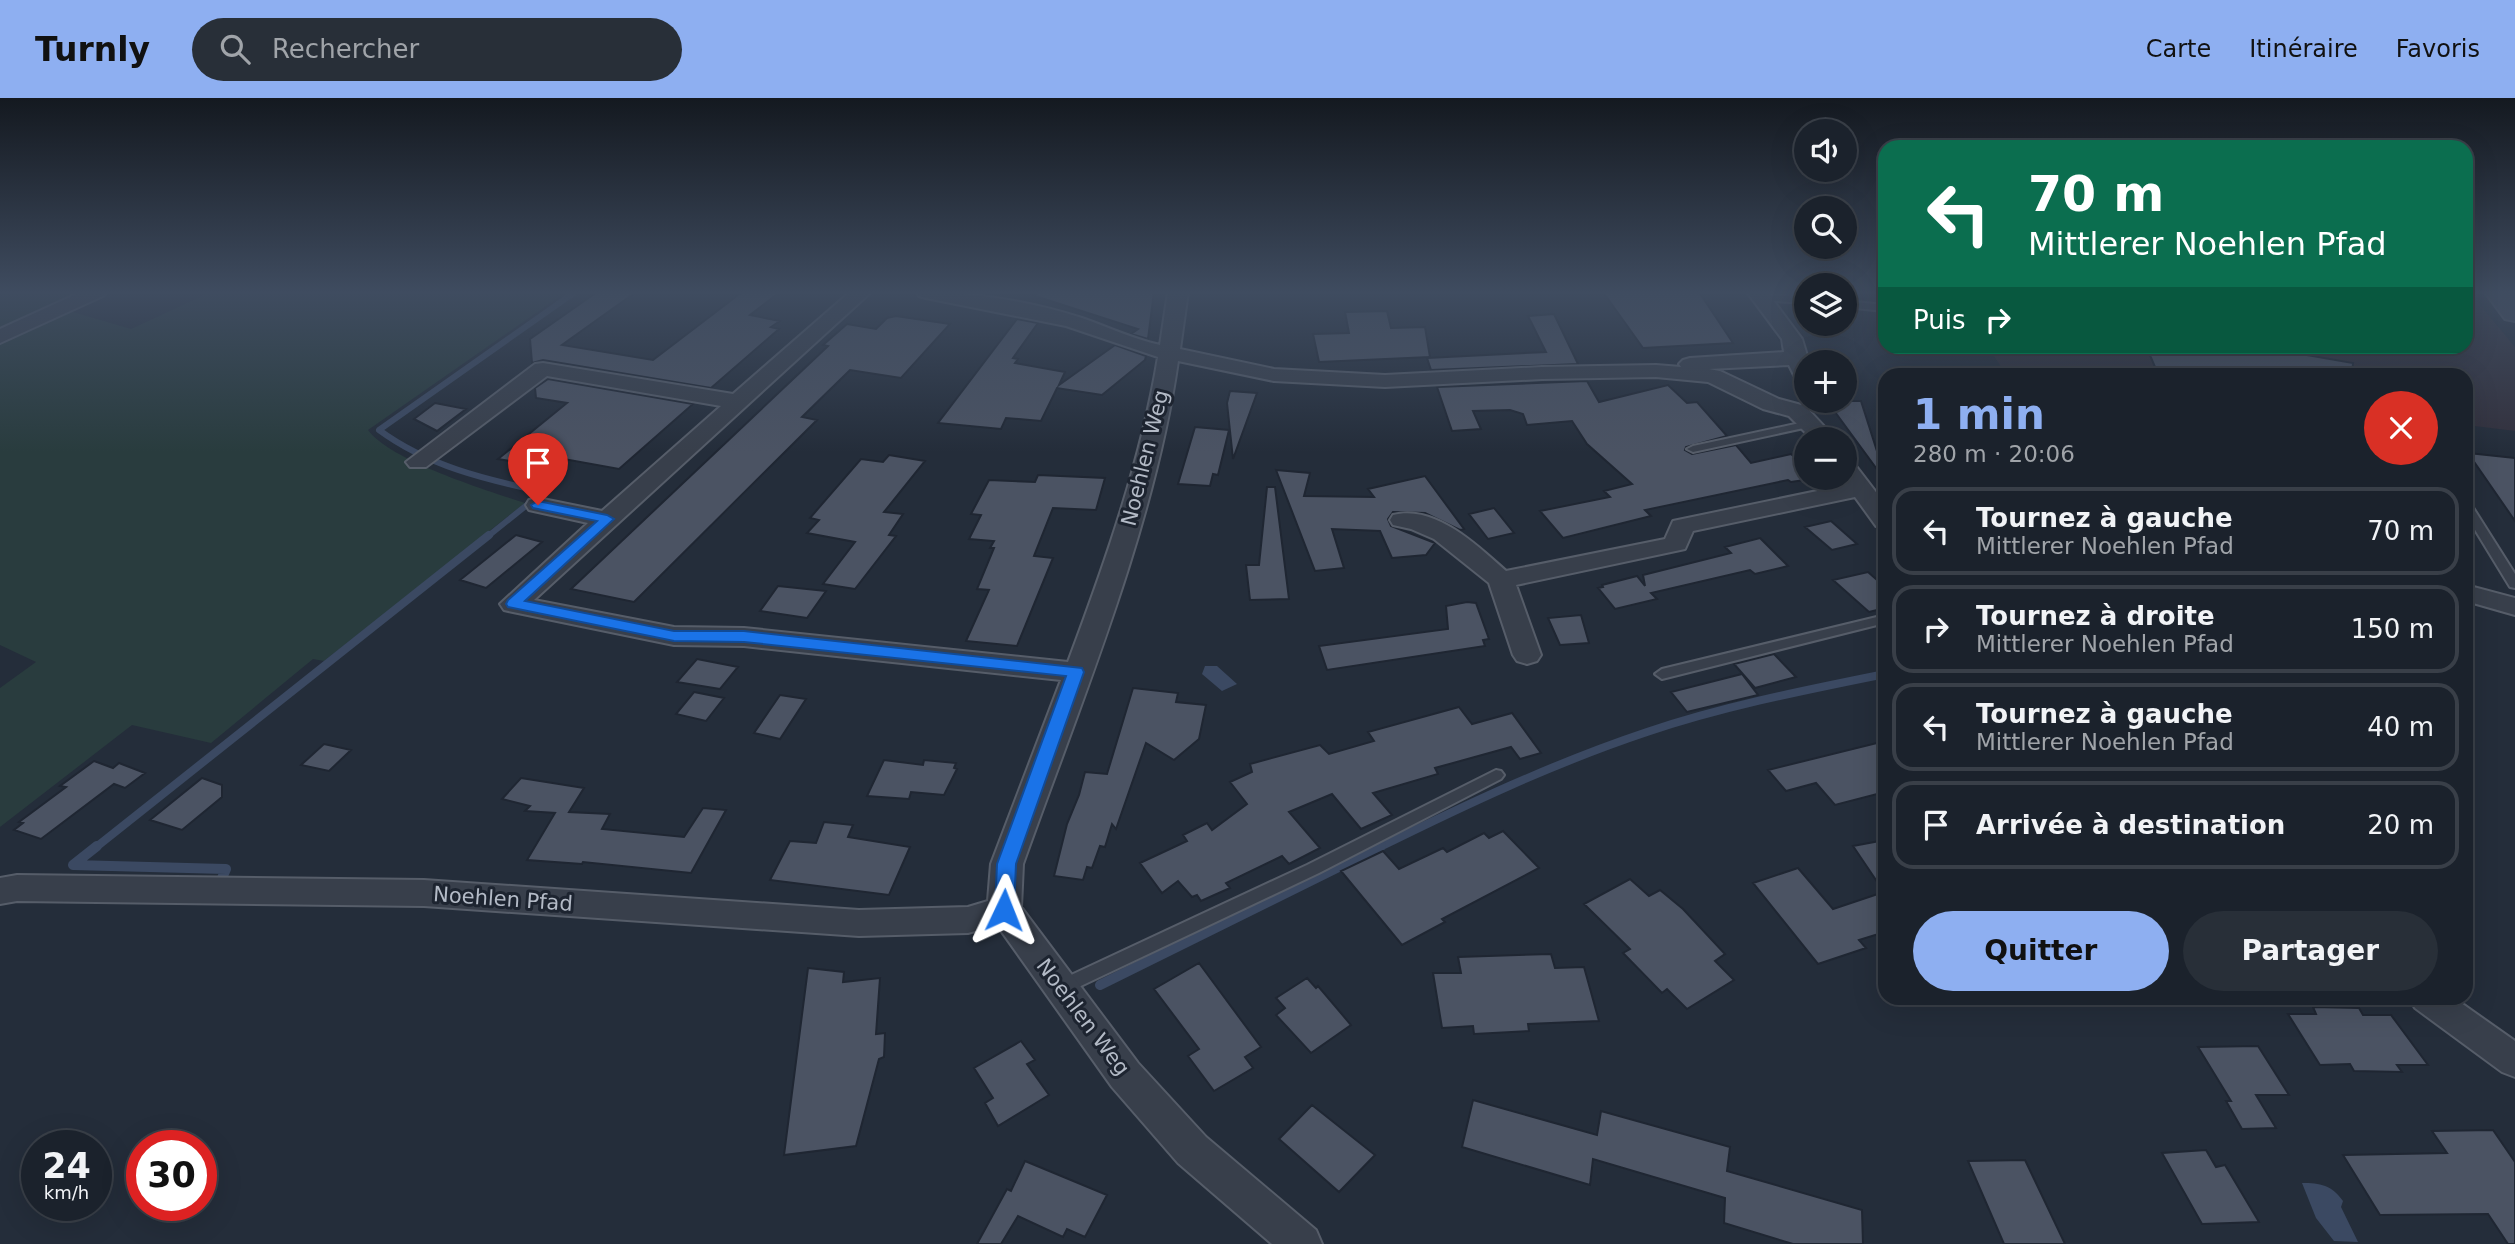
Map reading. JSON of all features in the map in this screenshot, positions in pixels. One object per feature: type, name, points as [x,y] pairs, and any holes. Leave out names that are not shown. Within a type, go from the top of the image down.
[{"type":"street","points":[[802,345],[513,604],[674,636],[744,636],[1076,672]]},
{"type":"street","points":[[1139,345],[1274,375],[1385,381],[1542,373],[1713,370],[1794,358]]},
{"type":"street","name":"Noehlen Weg","points":[[1172,345],[1127,529],[1006,864],[1004,910],[1125,1075],[1192,1150],[1302,1244]]},
{"type":"street","points":[[418,462],[543,369],[739,402]]},
{"type":"street","points":[[1713,370],[1810,425]]},
{"type":"street","points":[[1857,484],[1878,512]]},
{"type":"street","points":[[1501,580],[1675,544],[1682,526],[1861,489]]},
{"type":"street","points":[[538,505],[607,519]]},
{"type":"street","points":[[1402,520],[1421,521],[1471,553],[1501,580],[1527,655]]},
{"type":"street","points":[[2473,595],[2515,607]]},
{"type":"street","name":"Noehlen Pfad","points":[[0,891],[17,888],[182,888],[424,893],[859,923],[968,920],[1004,910]]},
{"type":"street","points":[[2437,1005],[2515,1061]]},
{"type":"lane","points":[[1693,449],[1810,425]]},
{"type":"lane","points":[[2473,517],[2515,584]]},
{"type":"lane","points":[[1662,674],[1878,621]]},
{"type":"lane","points":[[1060,988],[1313,869],[1496,775]]},
{"type":"shaded area","points":[[0,345],[489,345],[368,430],[380,442],[418,463],[525,503],[324,661],[313,659],[211,743],[132,725],[0,827],[0,688],[36,662],[0,645]]},
{"type":"shaded area","points":[[2473,345],[2514,345],[2515,431],[2473,426],[2473,368],[2002,368],[1993,354],[2473,354]]},
{"type":"water","points":[[1205,666],[1217,666],[1237,684],[1222,691],[1202,674]]},
{"type":"water","points":[[2302,1183],[2325,1186],[2339,1196],[2343,1201],[2341,1207],[2358,1242],[2334,1241],[2316,1218]]},
{"type":"building","points":[[531,345],[565,345],[653,360],[672,345],[760,345],[711,388],[543,360],[532,363]]},
{"type":"building","points":[[825,345],[931,345],[901,378],[850,370],[802,417],[817,420],[634,602],[571,589],[828,346]]},
{"type":"building","points":[[997,345],[1022,345],[1013,358],[1018,359],[1015,363],[1065,372],[1059,385],[1114,345],[1146,356],[1145,360],[1102,395],[1057,388],[1041,421],[1006,418],[1001,429],[938,423]]},
{"type":"building","points":[[1315,345],[1428,345],[1430,357],[1319,362]]},
{"type":"building","points":[[1543,345],[1569,345],[1578,364],[1431,370],[1427,358],[1546,352]]},
{"type":"building","points":[[1641,345],[1688,345],[1643,348]]},
{"type":"building","points":[[2149,354],[2301,354],[2353,363],[2353,368],[2155,368]]},
{"type":"building","points":[[548,379],[693,404],[619,469],[553,457],[541,466],[498,459],[567,403],[536,398],[535,388]]},
{"type":"building","points":[[1587,381],[1599,402],[1668,385],[1687,403],[1697,402],[1727,436],[1686,447],[1685,450],[1692,454],[1736,445],[1751,463],[1791,454],[1794,457],[1794,482],[1788,480],[1645,510],[1651,516],[1563,538],[1540,511],[1610,497],[1604,491],[1632,484],[1587,444],[1572,421],[1527,425],[1523,414],[1510,410],[1473,411],[1481,429],[1452,431],[1437,387]]},
{"type":"building","points":[[1230,391],[1257,393],[1233,459],[1227,403]]},
{"type":"building","points":[[1857,401],[1861,401],[1878,454],[1878,471],[1857,442],[1857,427],[1846,427],[1836,413],[1857,413]]},
{"type":"building","points":[[435,403],[466,409],[437,431],[414,419]]},
{"type":"building","points":[[1195,427],[1229,430],[1218,475],[1213,474],[1210,486],[1178,484]]},
{"type":"building","points":[[2473,454],[2515,458],[2515,521],[2473,460]]},
{"type":"building","points":[[889,455],[925,461],[884,512],[903,514],[889,535],[896,536],[855,589],[823,584],[855,542],[807,533],[819,520],[810,518],[861,459],[883,462]]},
{"type":"building","points":[[1276,470],[1310,473],[1304,496],[1374,497],[1368,489],[1425,476],[1464,529],[1460,530],[1425,513],[1393,512],[1388,519],[1391,526],[1435,543],[1426,555],[1392,558],[1380,531],[1332,529],[1344,568],[1315,571]]},
{"type":"building","points":[[1038,475],[1105,478],[1096,510],[1053,508],[1034,556],[1053,558],[1017,646],[966,641],[989,590],[977,589],[994,548],[990,548],[994,541],[969,539],[981,515],[971,514],[989,480],[1035,482]]},
{"type":"building","points":[[1267,487],[1275,487],[1289,599],[1250,600],[1246,565],[1259,565]]},
{"type":"building","points":[[1494,508],[1514,533],[1488,539],[1469,514]]},
{"type":"building","points":[[1831,521],[1857,544],[1832,550],[1805,527]]},
{"type":"building","points":[[516,535],[542,542],[486,588],[460,580]]},
{"type":"building","points":[[1760,538],[1788,566],[1755,574],[1750,570],[1651,593],[1657,599],[1615,609],[1598,588],[1637,576],[1645,586],[1643,575],[1731,553],[1725,547]]},
{"type":"building","points":[[1868,572],[1878,581],[1878,610],[1869,612],[1833,580]]},
{"type":"building","points":[[778,586],[826,591],[807,618],[760,611]]},
{"type":"building","points":[[1476,603],[1489,639],[1483,640],[1485,646],[1327,670],[1319,646],[1448,629],[1446,606]]},
{"type":"building","points":[[1581,615],[1589,643],[1560,645],[1548,618]]},
{"type":"building","points":[[1774,654],[1796,677],[1755,688],[1734,664]]},
{"type":"building","points":[[697,659],[738,667],[720,689],[677,682]]},
{"type":"building","points":[[1742,674],[1758,695],[1687,712],[1671,692]]},
{"type":"building","points":[[1133,688],[1178,693],[1176,702],[1206,705],[1199,739],[1174,760],[1146,743],[1116,829],[1112,824],[1105,847],[1100,846],[1092,868],[1087,867],[1083,880],[1054,876],[1067,824],[1085,772],[1107,774]]},
{"type":"building","points":[[694,692],[724,698],[706,721],[676,714]]},
{"type":"building","points":[[780,695],[806,699],[780,739],[754,733]]},
{"type":"building","points":[[1459,707],[1472,724],[1512,713],[1541,753],[1520,759],[1511,747],[1435,768],[1438,774],[1373,793],[1392,815],[1361,829],[1332,794],[1289,812],[1320,848],[1289,864],[1282,856],[1226,883],[1230,888],[1201,901],[1197,895],[1192,897],[1178,881],[1162,893],[1140,863],[1187,841],[1183,835],[1207,823],[1212,830],[1247,804],[1230,782],[1252,772],[1250,764],[1320,745],[1329,754],[1374,741],[1368,732]]},
{"type":"building","points":[[1878,743],[1878,794],[1835,805],[1816,783],[1786,791],[1768,770]]},
{"type":"building","points":[[324,744],[351,750],[329,771],[301,765]]},
{"type":"building","points":[[884,760],[923,765],[924,760],[956,763],[954,768],[957,769],[944,795],[911,792],[909,799],[867,796]]},
{"type":"building","points":[[94,761],[113,768],[119,763],[145,773],[125,788],[114,784],[41,839],[14,830],[23,823],[19,822],[66,787],[60,786]]},
{"type":"building","points":[[202,778],[222,785],[222,797],[182,830],[150,820]]},
{"type":"building","points":[[521,778],[584,788],[569,812],[610,814],[602,829],[684,837],[703,808],[726,810],[691,873],[583,862],[527,860],[555,813],[525,811],[530,806],[502,799]]},
{"type":"building","points":[[824,822],[853,825],[848,837],[910,847],[889,895],[770,880],[790,841],[816,843]]},
{"type":"building","points":[[1503,831],[1539,868],[1442,919],[1445,922],[1402,945],[1341,871],[1383,851],[1399,869],[1443,848],[1447,852],[1484,833],[1489,838]]},
{"type":"building","points":[[1878,841],[1878,883],[1853,846]]},
{"type":"building","points":[[1798,868],[1833,909],[1878,894],[1878,934],[1859,940],[1866,948],[1818,964],[1753,883]]},
{"type":"building","points":[[1630,879],[1649,896],[1660,890],[1683,909],[1725,954],[1715,961],[1734,980],[1687,1009],[1667,989],[1662,993],[1623,953],[1630,949],[1584,904]]},
{"type":"building","points":[[1551,954],[1555,968],[1584,967],[1599,1021],[1528,1024],[1529,1031],[1474,1034],[1473,1026],[1442,1028],[1433,973],[1461,973],[1458,957]]},
{"type":"building","points":[[1199,963],[1261,1047],[1245,1057],[1253,1068],[1214,1091],[1188,1056],[1199,1049],[1154,989]]},
{"type":"building","points":[[808,968],[844,972],[843,982],[880,978],[876,1034],[885,1033],[884,1057],[879,1059],[856,1146],[784,1155]]},
{"type":"building","points":[[1307,978],[1316,988],[1318,986],[1351,1025],[1311,1053],[1276,1015],[1285,1008],[1276,998]]},
{"type":"building","points":[[2313,1007],[2359,1008],[2363,1015],[2391,1015],[2428,1065],[2397,1065],[2402,1072],[2354,1071],[2350,1064],[2320,1065],[2288,1014],[2316,1014]]},
{"type":"building","points":[[1021,1041],[1035,1060],[1027,1064],[1049,1095],[998,1126],[985,1103],[993,1098],[974,1068]]},
{"type":"building","points":[[2258,1046],[2289,1095],[2256,1095],[2276,1128],[2242,1129],[2226,1101],[2231,1101],[2198,1047]]},
{"type":"building","points":[[1473,1100],[1597,1135],[1601,1111],[1730,1147],[1727,1171],[1862,1210],[1863,1244],[1793,1244],[1724,1223],[1725,1198],[1593,1159],[1590,1185],[1462,1147]]},
{"type":"building","points":[[1312,1105],[1375,1155],[1339,1192],[1279,1139]]},
{"type":"building","points":[[2493,1130],[2515,1162],[2515,1244],[2508,1244],[2488,1214],[2380,1215],[2343,1155],[2447,1153],[2432,1131]]},
{"type":"building","points":[[2206,1150],[2216,1167],[2225,1165],[2259,1222],[2202,1224],[2162,1153]]},
{"type":"building","points":[[2025,1160],[2065,1244],[2004,1244],[1968,1161]]},
{"type":"building","points":[[1025,1161],[1107,1195],[1085,1237],[1067,1229],[1063,1237],[1018,1216],[1001,1244],[977,1244],[1007,1189],[1011,1191]]},
{"type":"waterway","points":[[487,537],[543,492],[457,470],[417,453],[379,430],[499,345]]},
{"type":"waterway","points":[[95,848],[489,535]]},
{"type":"waterway","points":[[1378,848],[1510,786],[1647,732],[1735,706],[1878,675]]},
{"type":"waterway","points":[[97,846],[73,865],[226,869],[219,885]]},
{"type":"waterway","points":[[1100,985],[1381,846]]},
{"type":"route","points":[[538,505],[607,519],[513,604],[674,636],[744,636],[1076,672],[1006,864],[1004,910]]}]
